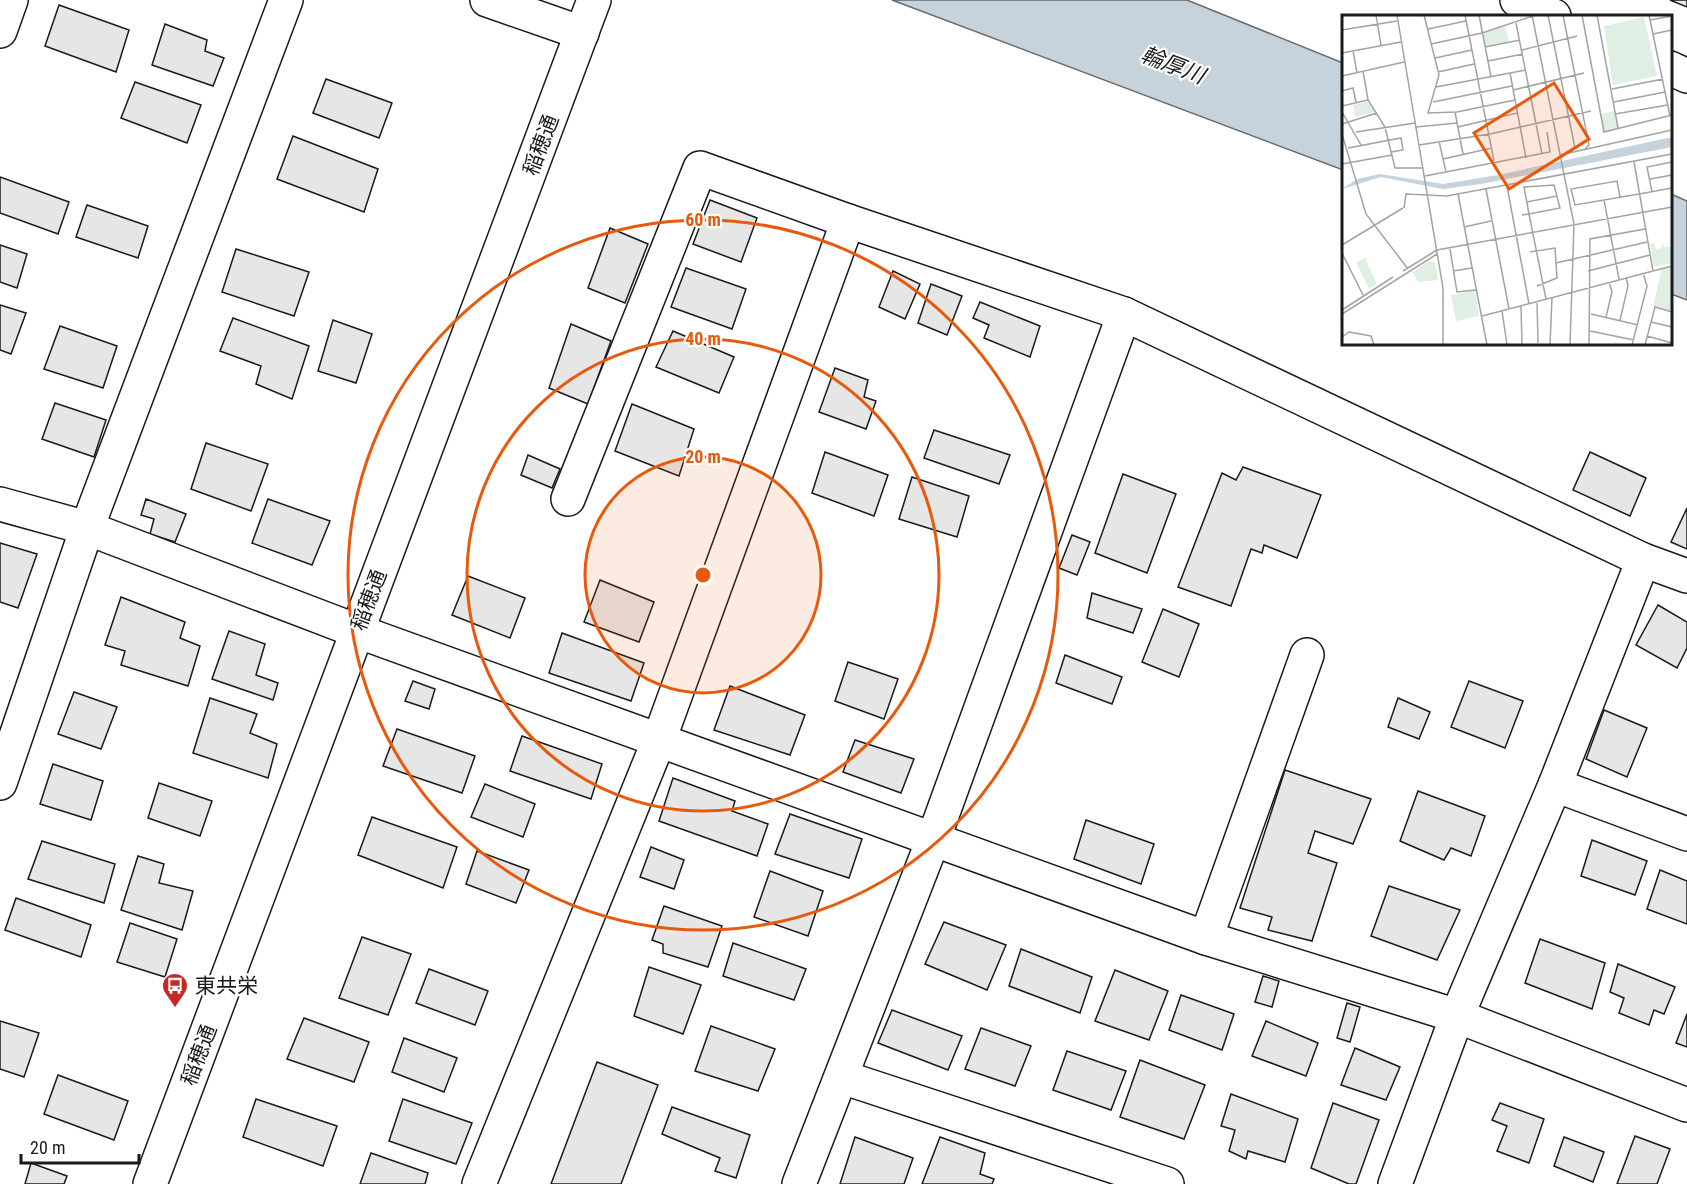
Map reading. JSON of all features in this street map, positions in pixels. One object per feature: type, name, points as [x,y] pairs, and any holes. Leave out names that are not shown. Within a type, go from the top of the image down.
[{"type":"street","points":[[0,31],[12,0]]},
{"type":"street","points":[[0,783],[87,528],[286,0]]},
{"type":"street","points":[[487,0],[588,16]]},
{"type":"street","points":[[1517,0],[1552,15]]},
{"type":"street","name":"稲穂通","points":[[150,1184],[588,16]]},
{"type":"street","points":[[568,499],[700,168],[848,221],[1124,314],[1643,560],[1687,576]]},
{"type":"street","points":[[479,1184],[658,740],[848,221]]},
{"type":"street","points":[[799,1184],[933,840],[1124,314]]},
{"type":"street","points":[[0,504],[87,528],[357,631],[1206,938],[1457,1016],[1687,1105]]},
{"type":"street","points":[[1395,1184],[1457,1016],[1556,785],[1643,560]]},
{"type":"street","points":[[1206,938],[1307,655]]},
{"type":"street","points":[[1556,785],[1687,834]]},
{"type":"street","points":[[842,1077],[1167,1184]]},
{"type":"water","name":"輪厚川","points":[[892,0],[1187,0],[1342,63],[1342,170]]},
{"type":"water","points":[[1672,194],[1687,201],[1687,300],[1672,294]]},
{"type":"building","points":[[1670,0],[1687,0],[1687,7]]},
{"type":"building","points":[[59,5],[129,30],[116,72],[45,46]]},
{"type":"building","points":[[165,24],[207,40],[205,51],[224,58],[213,86],[152,65]]},
{"type":"building","points":[[326,79],[392,103],[379,138],[313,113]]},
{"type":"building","points":[[135,82],[201,105],[187,143],[121,118]]},
{"type":"building","points":[[293,136],[378,169],[364,212],[277,179]]},
{"type":"building","points":[[0,177],[69,202],[58,234],[0,213]]},
{"type":"building","points":[[710,200],[757,218],[741,262],[693,244]]},
{"type":"building","points":[[87,205],[148,226],[138,258],[76,237]]},
{"type":"building","points":[[610,228],[648,244],[625,303],[588,288]]},
{"type":"building","points":[[0,245],[27,254],[17,288],[0,282]]},
{"type":"building","points":[[236,249],[309,272],[294,316],[222,292]]},
{"type":"building","points":[[686,268],[746,289],[732,329],[671,307]]},
{"type":"building","points":[[893,271],[920,284],[905,319],[879,307]]},
{"type":"building","points":[[931,284],[962,296],[947,335],[918,323]]},
{"type":"building","points":[[980,302],[1040,326],[1030,357],[984,338],[989,325],[973,318]]},
{"type":"building","points":[[0,305],[26,313],[11,354],[0,350]]},
{"type":"building","points":[[233,318],[309,346],[292,399],[256,384],[261,366],[220,351]]},
{"type":"building","points":[[333,320],[372,334],[356,383],[318,371]]},
{"type":"building","points":[[571,324],[611,341],[588,404],[549,388]]},
{"type":"building","points":[[60,326],[117,346],[103,388],[44,369]]},
{"type":"building","points":[[673,331],[734,357],[719,393],[656,367]]},
{"type":"building","points":[[835,368],[868,380],[864,397],[876,401],[866,429],[819,412]]},
{"type":"building","points":[[55,403],[106,420],[94,457],[42,439]]},
{"type":"building","points":[[632,404],[694,429],[679,476],[615,451]]},
{"type":"building","points":[[934,430],[1010,455],[999,484],[924,458]]},
{"type":"building","points":[[206,443],[268,464],[251,511],[191,489]]},
{"type":"building","points":[[825,452],[888,475],[874,516],[812,493]]},
{"type":"building","points":[[1590,452],[1646,478],[1630,516],[1573,490]]},
{"type":"building","points":[[528,455],[560,469],[552,488],[521,475]]},
{"type":"building","points":[[1243,467],[1321,495],[1297,558],[1264,545],[1262,553],[1251,549],[1231,606],[1178,587],[1222,473],[1236,480]]},
{"type":"building","points":[[1123,474],[1176,494],[1147,573],[1095,553]]},
{"type":"building","points":[[912,477],[969,496],[957,537],[899,519]]},
{"type":"building","points":[[146,499],[186,514],[175,542],[150,534],[154,519],[141,515]]},
{"type":"building","points":[[268,499],[330,521],[312,565],[252,543]]},
{"type":"building","points":[[1687,508],[1687,549],[1671,542]]},
{"type":"building","points":[[1072,535],[1090,542],[1077,575],[1059,568]]},
{"type":"building","points":[[0,543],[37,554],[18,608],[0,602]]},
{"type":"building","points":[[468,576],[525,598],[510,638],[452,615]]},
{"type":"building","points":[[600,580],[654,602],[639,642],[584,622]]},
{"type":"building","points":[[1092,593],[1142,609],[1133,633],[1087,618]]},
{"type":"building","points":[[121,597],[185,622],[180,638],[200,646],[188,686],[121,665],[125,651],[105,645]]},
{"type":"building","points":[[1658,605],[1687,622],[1687,648],[1677,668],[1636,645]]},
{"type":"building","points":[[1163,609],[1199,624],[1179,677],[1142,662]]},
{"type":"building","points":[[229,631],[265,644],[256,675],[278,683],[273,700],[212,679]]},
{"type":"building","points":[[562,633],[644,663],[631,701],[549,673]]},
{"type":"building","points":[[1065,655],[1122,677],[1112,704],[1056,683]]},
{"type":"building","points":[[848,662],[898,679],[884,719],[835,701]]},
{"type":"building","points":[[413,681],[435,689],[429,709],[405,701]]},
{"type":"building","points":[[1469,681],[1523,701],[1505,748],[1451,727]]},
{"type":"building","points":[[730,686],[805,715],[790,755],[714,730]]},
{"type":"building","points":[[74,692],[117,707],[101,749],[58,734]]},
{"type":"building","points":[[210,698],[257,714],[250,733],[277,744],[268,778],[193,753]]},
{"type":"building","points":[[1398,698],[1430,712],[1419,739],[1388,727]]},
{"type":"building","points":[[1604,710],[1647,728],[1627,777],[1586,759]]},
{"type":"building","points":[[397,729],[475,756],[462,793],[383,766]]},
{"type":"building","points":[[522,736],[602,764],[591,799],[510,771]]},
{"type":"building","points":[[855,740],[914,759],[901,793],[843,772]]},
{"type":"building","points":[[53,764],[103,781],[91,820],[40,804]]},
{"type":"building","points":[[1285,770],[1371,799],[1353,844],[1315,831],[1308,853],[1337,863],[1312,941],[1268,930],[1272,917],[1240,908]]},
{"type":"building","points":[[673,778],[735,801],[732,811],[768,824],[757,856],[659,821]]},
{"type":"building","points":[[159,783],[212,801],[200,836],[148,818]]},
{"type":"building","points":[[485,784],[535,804],[523,837],[471,817]]},
{"type":"building","points":[[1418,791],[1485,816],[1471,856],[1451,848],[1444,860],[1400,841]]},
{"type":"building","points":[[790,814],[862,839],[849,878],[775,854]]},
{"type":"building","points":[[372,817],[457,847],[443,888],[358,855]]},
{"type":"building","points":[[1086,820],[1154,844],[1141,884],[1074,859]]},
{"type":"building","points":[[1592,840],[1647,861],[1635,895],[1581,876]]},
{"type":"building","points":[[42,841],[115,864],[104,903],[28,879]]},
{"type":"building","points":[[651,847],[684,860],[674,889],[640,877]]},
{"type":"building","points":[[477,851],[529,870],[516,903],[466,884]]},
{"type":"building","points":[[138,856],[164,864],[159,883],[193,891],[182,930],[121,910]]},
{"type":"building","points":[[1660,870],[1687,881],[1687,924],[1647,909]]},
{"type":"building","points":[[770,871],[823,891],[808,936],[754,917]]},
{"type":"building","points":[[1389,886],[1460,910],[1437,960],[1371,936]]},
{"type":"building","points":[[16,898],[91,925],[81,957],[5,930]]},
{"type":"building","points":[[664,906],[722,926],[708,967],[663,953],[663,944],[652,940]]},
{"type":"building","points":[[944,922],[1006,945],[987,990],[925,964]]},
{"type":"building","points":[[130,923],[177,939],[165,977],[117,962]]},
{"type":"building","points":[[362,937],[411,954],[388,1015],[339,998]]},
{"type":"building","points":[[1540,939],[1605,963],[1592,1009],[1525,983]]},
{"type":"building","points":[[733,943],[806,969],[794,1000],[723,976]]},
{"type":"building","points":[[1021,949],[1092,977],[1080,1013],[1009,986]]},
{"type":"building","points":[[1618,964],[1675,987],[1664,1014],[1654,1010],[1649,1025],[1619,1013],[1624,998],[1610,992]]},
{"type":"building","points":[[649,967],[701,985],[683,1034],[634,1016]]},
{"type":"building","points":[[429,969],[488,991],[475,1025],[416,1003]]},
{"type":"building","points":[[1115,970],[1168,991],[1149,1040],[1095,1021]]},
{"type":"building","points":[[1263,976],[1279,981],[1272,1007],[1255,1002]]},
{"type":"building","points":[[1181,995],[1234,1014],[1222,1050],[1169,1030]]},
{"type":"building","points":[[1347,1003],[1360,1007],[1350,1042],[1337,1038]]},
{"type":"building","points":[[892,1010],[962,1036],[948,1070],[878,1043]]},
{"type":"building","points":[[1687,1014],[1687,1047],[1676,1043]]},
{"type":"building","points":[[304,1018],[369,1042],[354,1082],[287,1059]]},
{"type":"building","points":[[0,1021],[39,1033],[24,1077],[0,1069]]},
{"type":"building","points":[[1266,1021],[1318,1043],[1306,1076],[1252,1056]]},
{"type":"building","points":[[711,1026],[775,1049],[758,1091],[695,1071]]},
{"type":"building","points":[[981,1028],[1031,1046],[1015,1086],[965,1069]]},
{"type":"building","points":[[404,1038],[457,1058],[444,1092],[392,1072]]},
{"type":"building","points":[[1355,1048],[1400,1067],[1386,1100],[1341,1085]]},
{"type":"building","points":[[1067,1051],[1126,1071],[1111,1110],[1053,1090]]},
{"type":"building","points":[[1140,1060],[1205,1085],[1184,1139],[1120,1117]]},
{"type":"building","points":[[597,1062],[658,1085],[621,1184],[551,1184]]},
{"type":"building","points":[[58,1075],[128,1101],[114,1140],[44,1114]]},
{"type":"building","points":[[1231,1094],[1298,1119],[1285,1162],[1248,1151],[1246,1159],[1229,1151],[1235,1130],[1221,1126]]},
{"type":"building","points":[[256,1099],[337,1126],[323,1166],[243,1137]]},
{"type":"building","points":[[403,1099],[472,1123],[456,1164],[389,1141]]},
{"type":"building","points":[[1333,1103],[1379,1120],[1356,1184],[1349,1184],[1311,1168]]},
{"type":"building","points":[[1500,1103],[1544,1119],[1529,1163],[1497,1151],[1507,1126],[1492,1120]]},
{"type":"building","points":[[672,1107],[750,1135],[736,1178],[715,1171],[720,1158],[662,1134]]},
{"type":"building","points":[[1635,1136],[1670,1149],[1657,1184],[1617,1184]]},
{"type":"building","points":[[855,1137],[913,1158],[904,1184],[840,1184]]},
{"type":"building","points":[[940,1137],[985,1153],[980,1174],[994,1179],[992,1184],[922,1184]]},
{"type":"building","points":[[1564,1137],[1604,1152],[1593,1182],[1554,1166]]},
{"type":"building","points":[[371,1153],[428,1173],[425,1184],[360,1184]]},
{"type":"building","points":[[31,1163],[67,1176],[64,1184],[25,1184]]},
{"type":"place","name":"東共栄","points":[[175,1009]]}]
